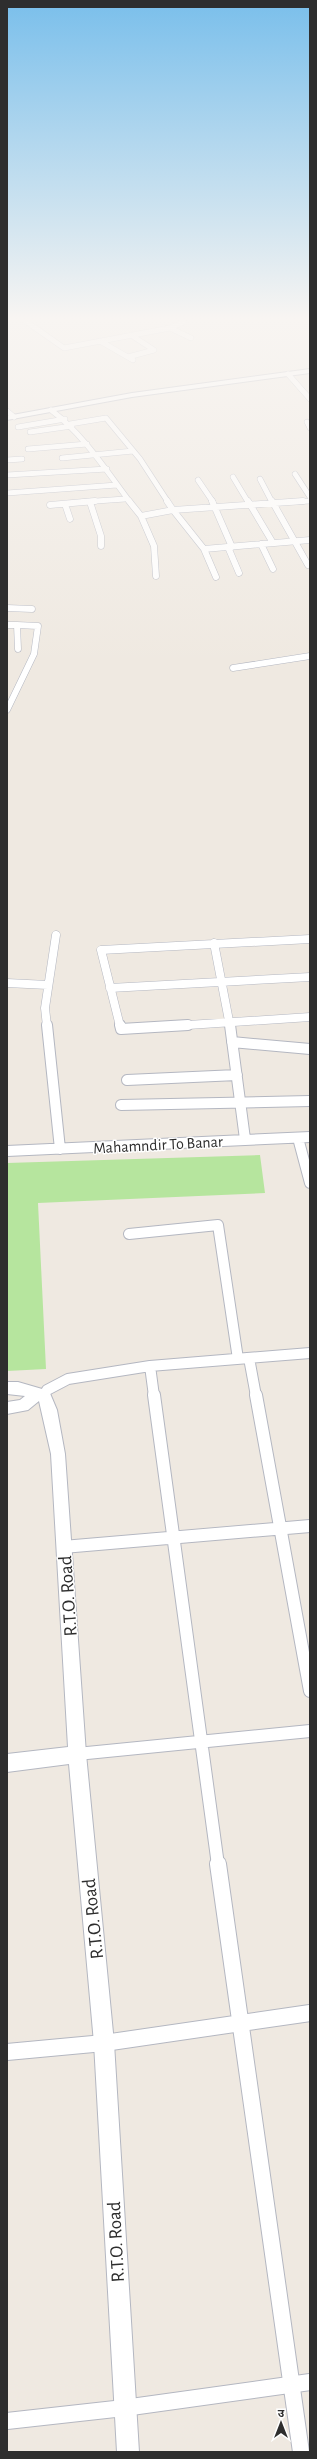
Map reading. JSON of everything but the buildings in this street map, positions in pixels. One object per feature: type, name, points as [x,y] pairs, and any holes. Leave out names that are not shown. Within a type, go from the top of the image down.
[{"type":"street","points":[[79,435],[107,469],[125,499],[141,516],[154,546],[156,576]]},
{"type":"street","points":[[120,435],[133,451],[173,510],[204,550],[216,577]]},
{"type":"street","points":[[47,441],[51,447]]},
{"type":"street","points":[[28,449],[87,444]]},
{"type":"street","points":[[62,458],[133,451]]},
{"type":"street","points":[[7,460],[22,459]]},
{"type":"street","points":[[7,475],[107,469]]},
{"type":"street","points":[[295,474],[310,497]]},
{"type":"street","points":[[233,477],[273,543]]},
{"type":"street","points":[[198,480],[215,506],[238,573]]},
{"type":"street","points":[[260,480],[271,503],[297,541],[308,565]]},
{"type":"street","points":[[7,493],[117,485]]},
{"type":"street","points":[[50,505],[125,499]]},
{"type":"street","points":[[141,516],[173,510],[215,506],[310,501]]},
{"type":"street","points":[[90,502],[101,536],[101,546]]},
{"type":"street","points":[[65,504],[70,519]]},
{"type":"street","points":[[204,550],[310,540]]},
{"type":"street","points":[[261,544],[273,569]]},
{"type":"street","points":[[7,608],[32,609]]},
{"type":"street","points":[[7,625],[38,626],[36,648],[7,710]]},
{"type":"street","points":[[17,625],[18,649]]},
{"type":"street","points":[[233,668],[310,656]]},
{"type":"street","points":[[56,935],[45,1008],[60,1149]]},
{"type":"street","points":[[310,939],[101,950],[121,1028],[310,1017]]},
{"type":"street","points":[[214,944],[230,1022],[245,1139]]},
{"type":"street","points":[[110,988],[310,976]]},
{"type":"street","points":[[7,983],[48,985]]},
{"type":"street","points":[[232,1042],[310,1049]]},
{"type":"street","points":[[127,1080],[237,1075]]},
{"type":"street","points":[[121,1106],[310,1101]]},
{"type":"street","points":[[298,1138],[310,1183]]},
{"type":"street","name":"Mahamndir To Banar","points":[[7,1151],[245,1139],[310,1138]]},
{"type":"street","points":[[129,1234],[218,1226],[280,1530],[310,1691]]},
{"type":"street","points":[[7,1408],[23,1406],[47,1390],[68,1379],[150,1366],[310,1353]]},
{"type":"street","points":[[150,1366],[239,2022],[301,2452]]},
{"type":"street","points":[[7,1388],[20,1386],[40,1395]]},
{"type":"street","name":"R.T.O. Road","points":[[40,1395],[50,1410],[58,1454],[76,1754],[104,2043],[124,2408],[128,2452]]},
{"type":"street","points":[[64,1547],[280,1530],[310,1526]]},
{"type":"street","points":[[7,1763],[76,1754],[202,1743],[310,1731]]},
{"type":"street","points":[[7,2052],[104,2043],[239,2022],[310,2013]]},
{"type":"street","points":[[7,2420],[124,2408],[310,2382]]},
{"type":"green space","points":[[260,1155],[265,1193],[38,1203],[46,1369],[7,1371],[7,1163]]}]
